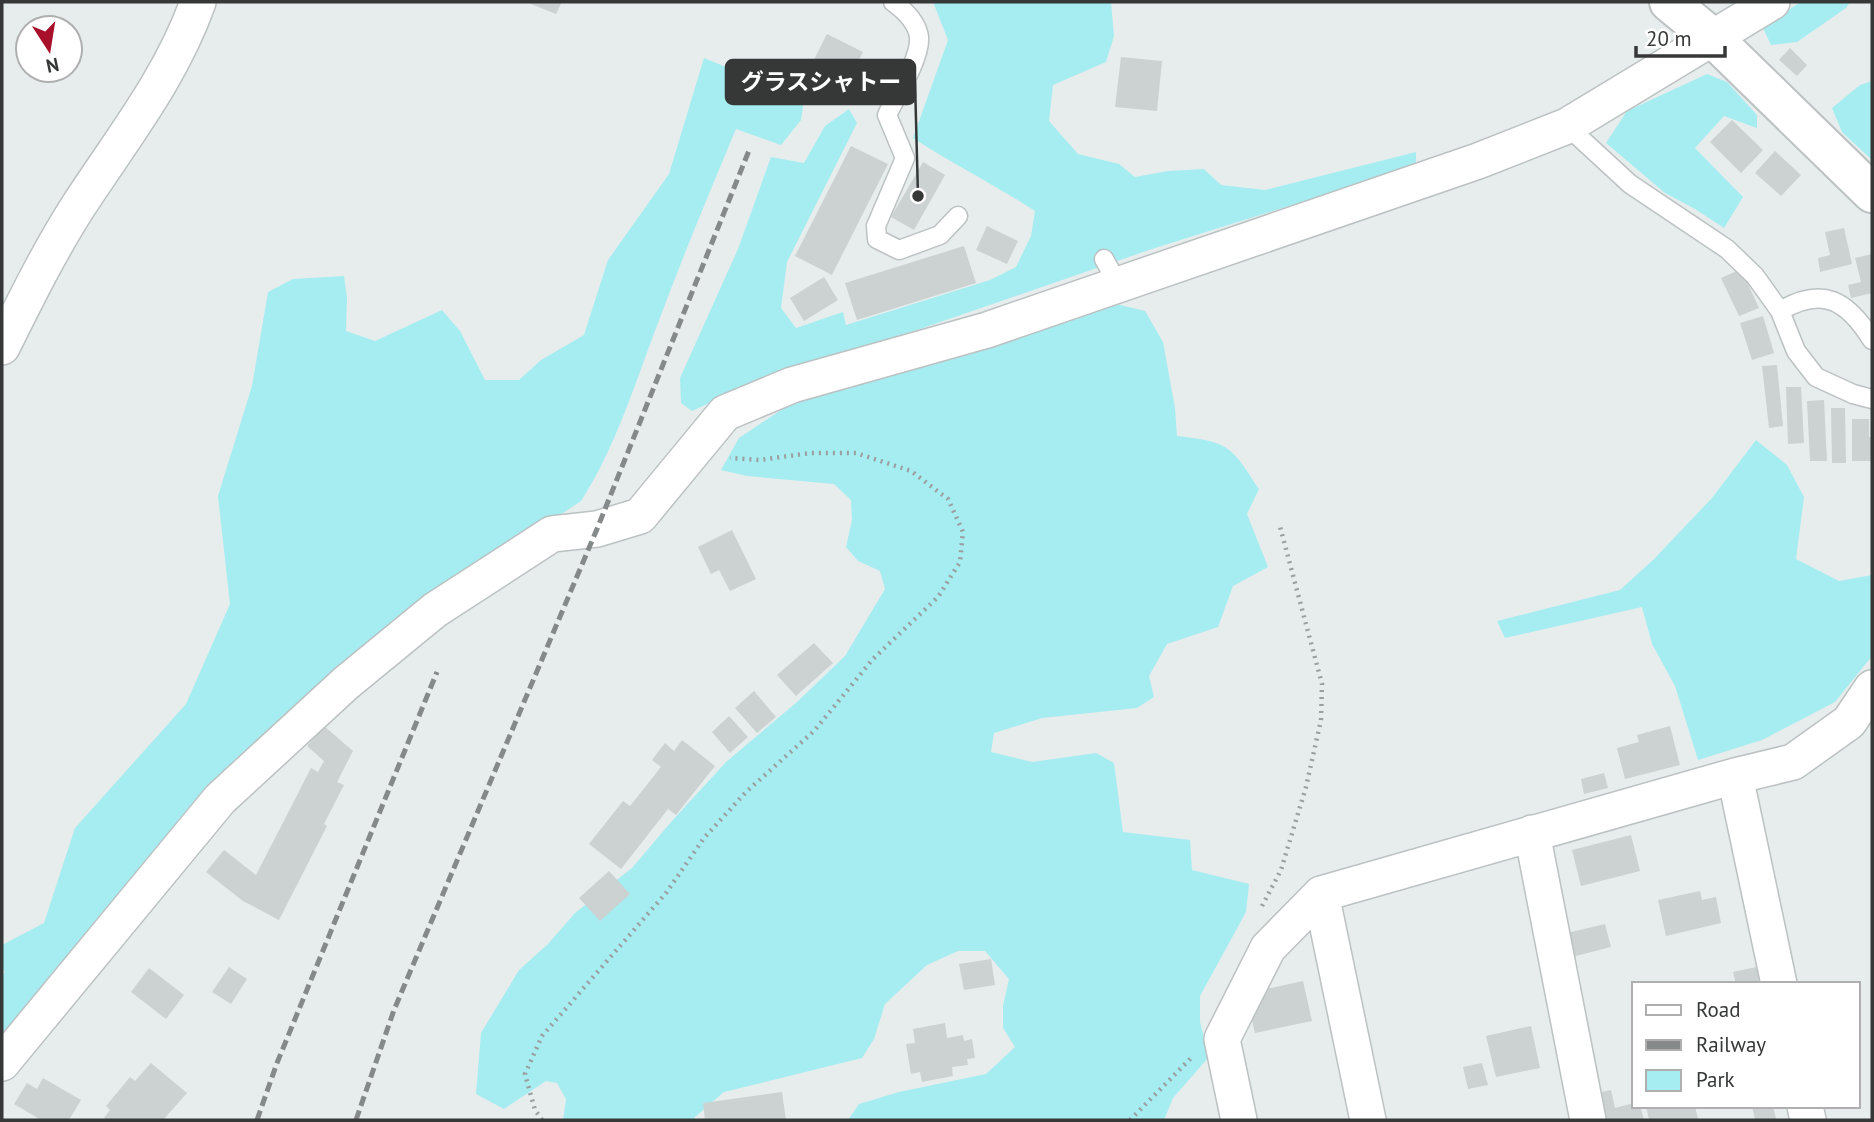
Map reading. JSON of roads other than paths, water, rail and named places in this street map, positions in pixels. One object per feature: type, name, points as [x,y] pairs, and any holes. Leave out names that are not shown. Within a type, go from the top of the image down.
[{"type":"street","points":[[2,347],[51,251],[79,204],[148,105],[187,33],[198,2]]},
{"type":"street","points":[[1669,2],[1714,38],[1872,192]]},
{"type":"street","points":[[2,1063],[220,799],[346,682],[435,610],[552,534],[597,529],[640,516],[725,413],[792,385],[987,330],[1111,272],[1478,161],[1567,126],[1772,2]]},
{"type":"street","points":[[1239,1120],[1222,1039],[1268,948],[1321,894],[1735,776],[1793,762],[1849,722],[1872,688]]},
{"type":"street","points":[[1735,776],[1779,982]]},
{"type":"street","points":[[1532,833],[1588,1120]]},
{"type":"street","points":[[1321,894],[1368,1120]]},
{"type":"lane","points":[[893,2],[908,13],[919,38],[914,60],[887,115],[905,158],[876,226],[877,239],[899,250],[940,235],[958,216]]},
{"type":"lane","points":[[1567,126],[1630,184],[1727,249],[1755,276],[1780,311],[1796,351],[1816,377],[1872,400]]},
{"type":"lane","points":[[1780,311],[1794,303],[1816,297],[1843,305],[1872,340]]},
{"type":"railway","points":[[356,1120],[394,1010],[597,529],[750,148]]},
{"type":"railway","points":[[257,1120],[277,1063],[437,672]]},
{"type":"place","name":"グラスシャトー","points":[[918,196]]}]
